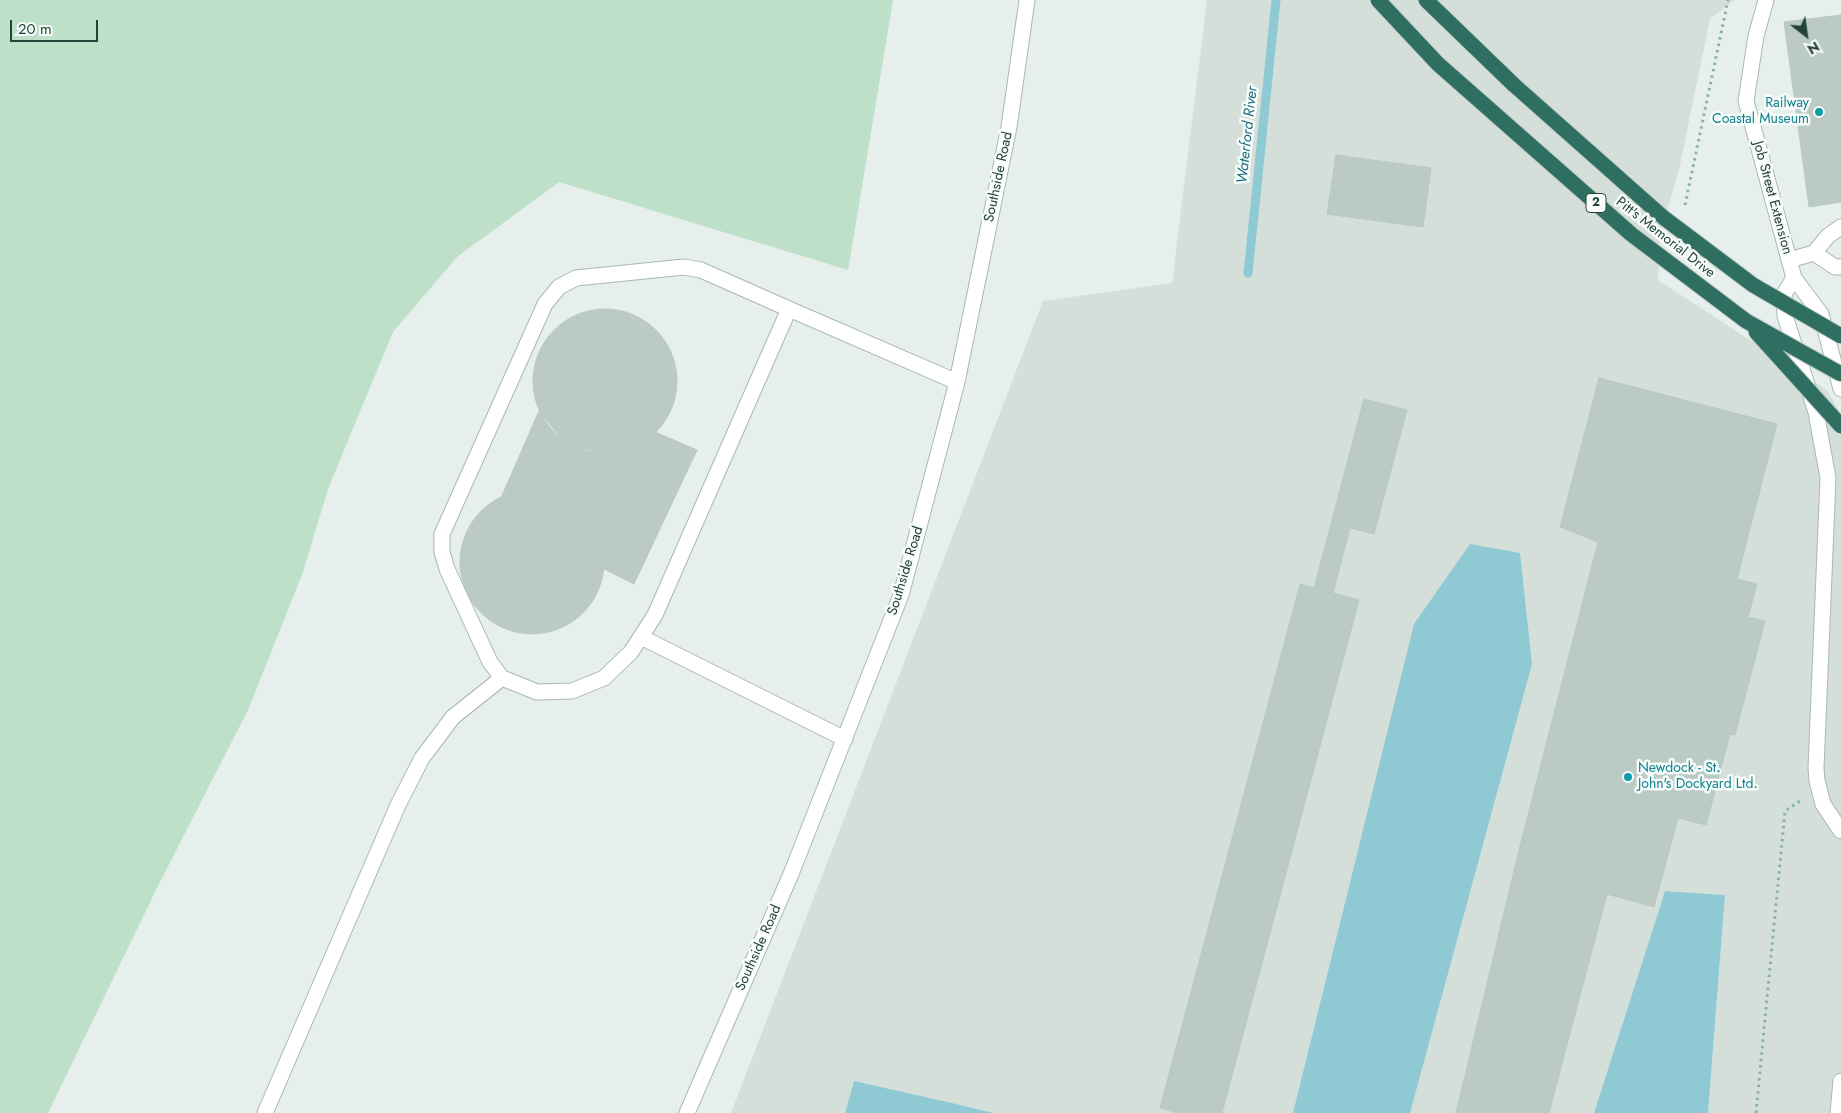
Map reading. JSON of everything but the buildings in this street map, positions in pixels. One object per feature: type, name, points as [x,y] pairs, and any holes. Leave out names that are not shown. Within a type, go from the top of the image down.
[{"type":"highway","name":"Pitt's Memorial Drive","points":[[1378,0],[1438,64],[1624,228],[1746,321],[1841,374]]},
{"type":"highway","name":"Pitt's Memorial Drive","points":[[1426,0],[1514,85],[1664,218],[1753,285],[1841,336]]},
{"type":"highway","points":[[1746,321],[1841,426]]},
{"type":"street","name":"Southside Road","points":[[687,1113],[791,874],[901,595],[957,382],[1009,127],[1027,0]]},
{"type":"street","name":"Job Street Extension","points":[[1766,0],[1756,36],[1746,101],[1794,278]]},
{"type":"street","points":[[1789,260],[1814,253],[1828,236],[1841,227]]},
{"type":"street","points":[[1814,253],[1835,267],[1841,266]]},
{"type":"street","points":[[789,309],[655,615],[631,652],[604,678],[572,692],[537,692],[502,678],[490,662],[447,569],[442,552],[442,534],[545,304],[559,287],[576,278],[684,267],[701,270],[957,382]]},
{"type":"street","points":[[1841,388],[1822,314],[1794,278],[1784,294],[1785,316],[1816,412],[1828,478],[1816,768],[1824,804],[1841,831]]},
{"type":"street","points":[[641,637],[844,739]]},
{"type":"street","points":[[265,1113],[398,805],[422,758],[453,717],[502,678]]},
{"type":"street","points":[[1838,1113],[1841,1081]]},
{"type":"path","points":[[1685,206],[1728,0]]},
{"type":"path","points":[[1756,1113],[1785,811],[1820,789]]},
{"type":"shaded area","points":[[1207,0],[1735,0],[1710,19],[1679,170],[1660,235],[1658,280],[1828,391],[1841,415],[1841,1113],[1708,1113],[1725,895],[1665,891],[1594,1113],[989,1113],[854,1081],[845,1113],[731,1113],[1043,301],[1172,283]]},
{"type":"green space","points":[[0,0],[893,0],[848,270],[559,182],[457,257],[393,332],[328,489],[303,572],[248,710],[157,888],[48,1113],[0,1113]]},
{"type":"water","points":[[1470,544],[1520,553],[1532,664],[1410,1113],[1293,1113],[1414,624]]},
{"type":"water","points":[[1665,891],[1725,895],[1708,1113],[1594,1113]]},
{"type":"water","points":[[854,1081],[956,1104],[993,1113],[845,1113]]},
{"type":"waterway","name":"Waterford River","points":[[1248,273],[1276,0]]},
{"type":"place","name":"Railway Coastal Museum","points":[[1819,112]]},
{"type":"place","name":"Newdock - St. John's Dockyard Ltd.","points":[[1628,777]]}]
